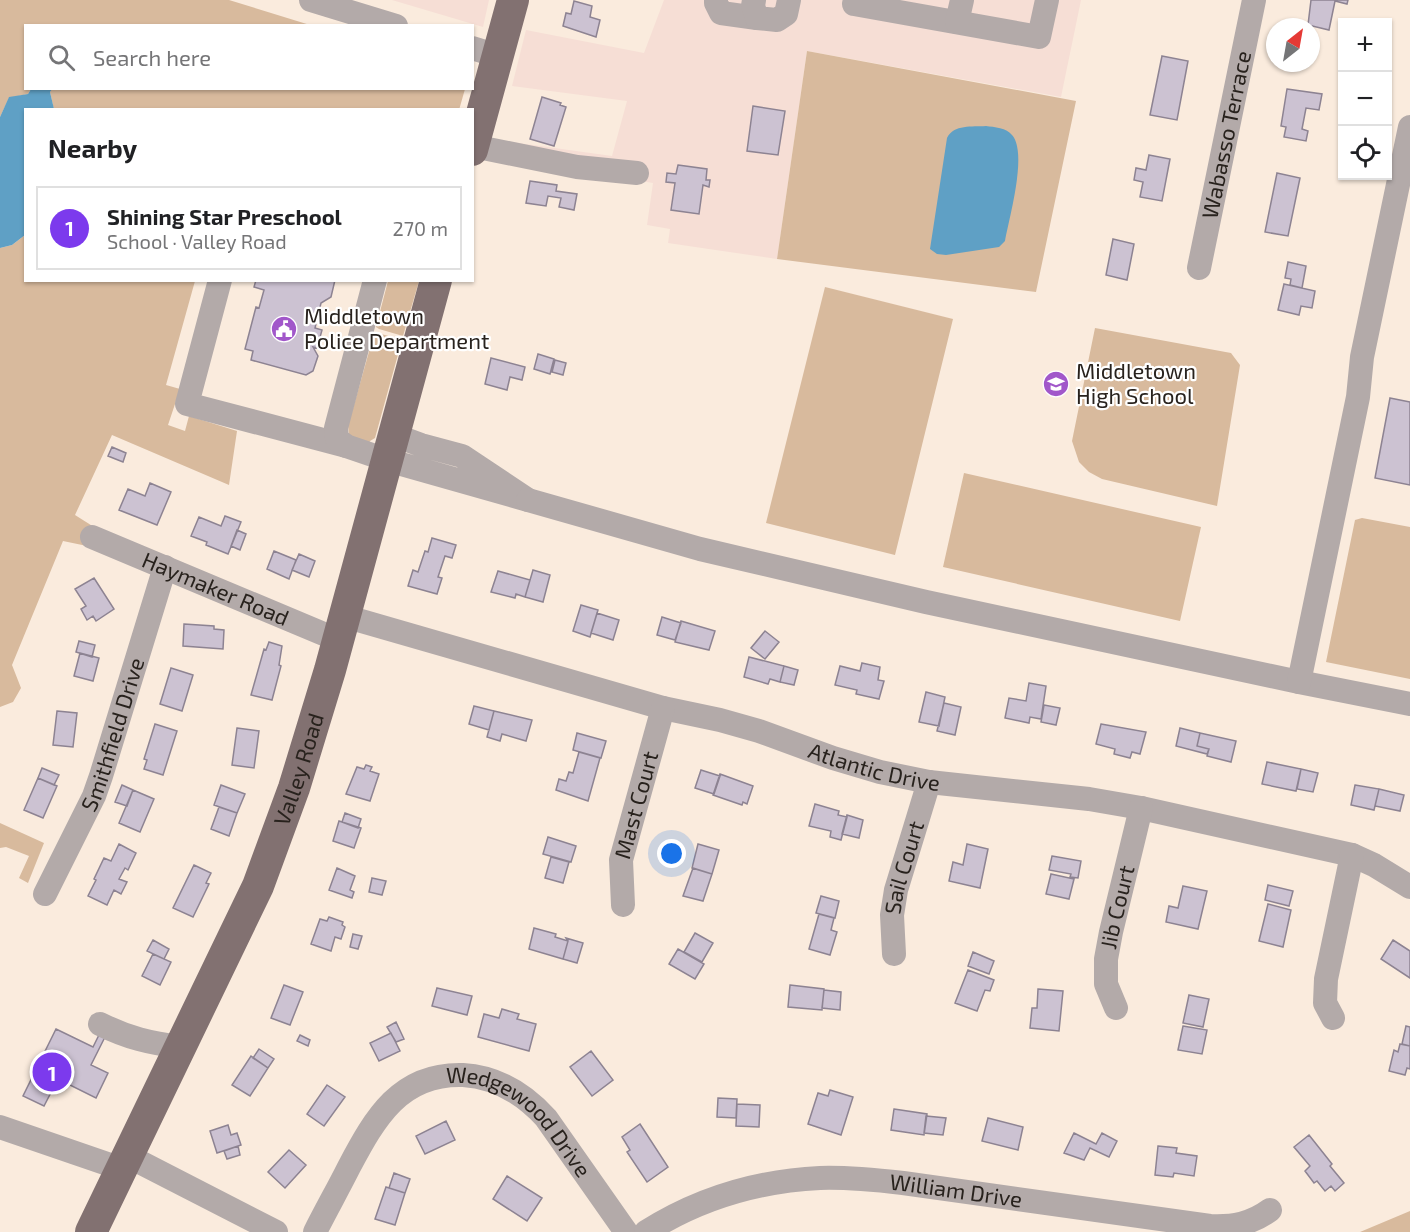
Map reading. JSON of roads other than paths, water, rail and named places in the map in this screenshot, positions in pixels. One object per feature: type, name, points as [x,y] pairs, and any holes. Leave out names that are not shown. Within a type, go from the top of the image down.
[{"type":"main road","points":[[474,140],[485,52],[513,0]]},
{"type":"main road","name":"Valley Road","points":[[91,1232],[258,886],[294,788],[341,628],[435,282]]},
{"type":"street","points":[[311,0],[371,9],[393,24]]},
{"type":"street","points":[[716,0],[721,13],[756,9],[777,20],[786,14],[789,0]]},
{"type":"street","points":[[855,0],[854,4],[959,11],[1040,37],[1047,0]]},
{"type":"street","name":"Wabasso Terrace","points":[[1199,268],[1254,0]]},
{"type":"street","points":[[1299,682],[1358,397],[1362,357],[1410,127]]},
{"type":"street","points":[[474,148],[577,167],[637,173]]},
{"type":"street","points":[[219,282],[187,404],[345,446],[421,445],[462,456],[528,500],[711,552],[926,602],[1410,704]]},
{"type":"street","points":[[345,446],[337,439],[336,428],[374,282]]},
{"type":"street","name":"Haymaker Road","points":[[92,537],[165,567],[341,628]]},
{"type":"street","name":"Smithfield Drive","points":[[45,894],[102,776],[165,567]]},
{"type":"street","name":"Atlantic Drive","points":[[341,628],[750,728],[880,772],[929,782],[1089,799],[1141,808],[1352,855],[1374,865],[1410,887]]},
{"type":"street","name":"Mast Court","points":[[623,905],[621,860],[663,708]]},
{"type":"street","name":"Sail Court","points":[[894,954],[892,915],[896,890],[929,782]]},
{"type":"street","name":"Jib Court","points":[[1116,1008],[1106,984],[1106,959],[1141,808]]},
{"type":"street","points":[[1333,1018],[1325,1003],[1326,979],[1352,855]]},
{"type":"street","points":[[100,1024],[120,1034],[150,1043],[181,1047]]},
{"type":"street","name":"Wedgewood Drive","points":[[315,1232],[366,1136],[388,1106],[410,1087],[425,1080],[456,1075],[487,1078],[523,1096],[536,1107],[626,1232]]},
{"type":"street","points":[[0,1127],[125,1162],[276,1232]]},
{"type":"street","name":"William Drive","points":[[646,1232],[684,1210],[712,1199],[754,1187],[820,1178],[903,1183],[1210,1226],[1241,1225],[1258,1219],[1270,1210]]},
{"type":"water","points":[[30,90],[51,90],[54,108],[24,108],[24,236],[12,245],[0,248],[0,117],[9,97],[28,94]]},
{"type":"water","points":[[986,126],[1000,128],[1012,135],[1018,156],[1018,170],[1005,241],[999,247],[946,255],[937,254],[930,249],[947,138],[959,128]]},
{"type":"place","name":"Middletown Police Department","points":[[284,329]]},
{"type":"place","name":"Middletown High School","points":[[1056,384]]},
{"type":"place","name":"Shining Star Preschool","points":[[52,1072]]}]
